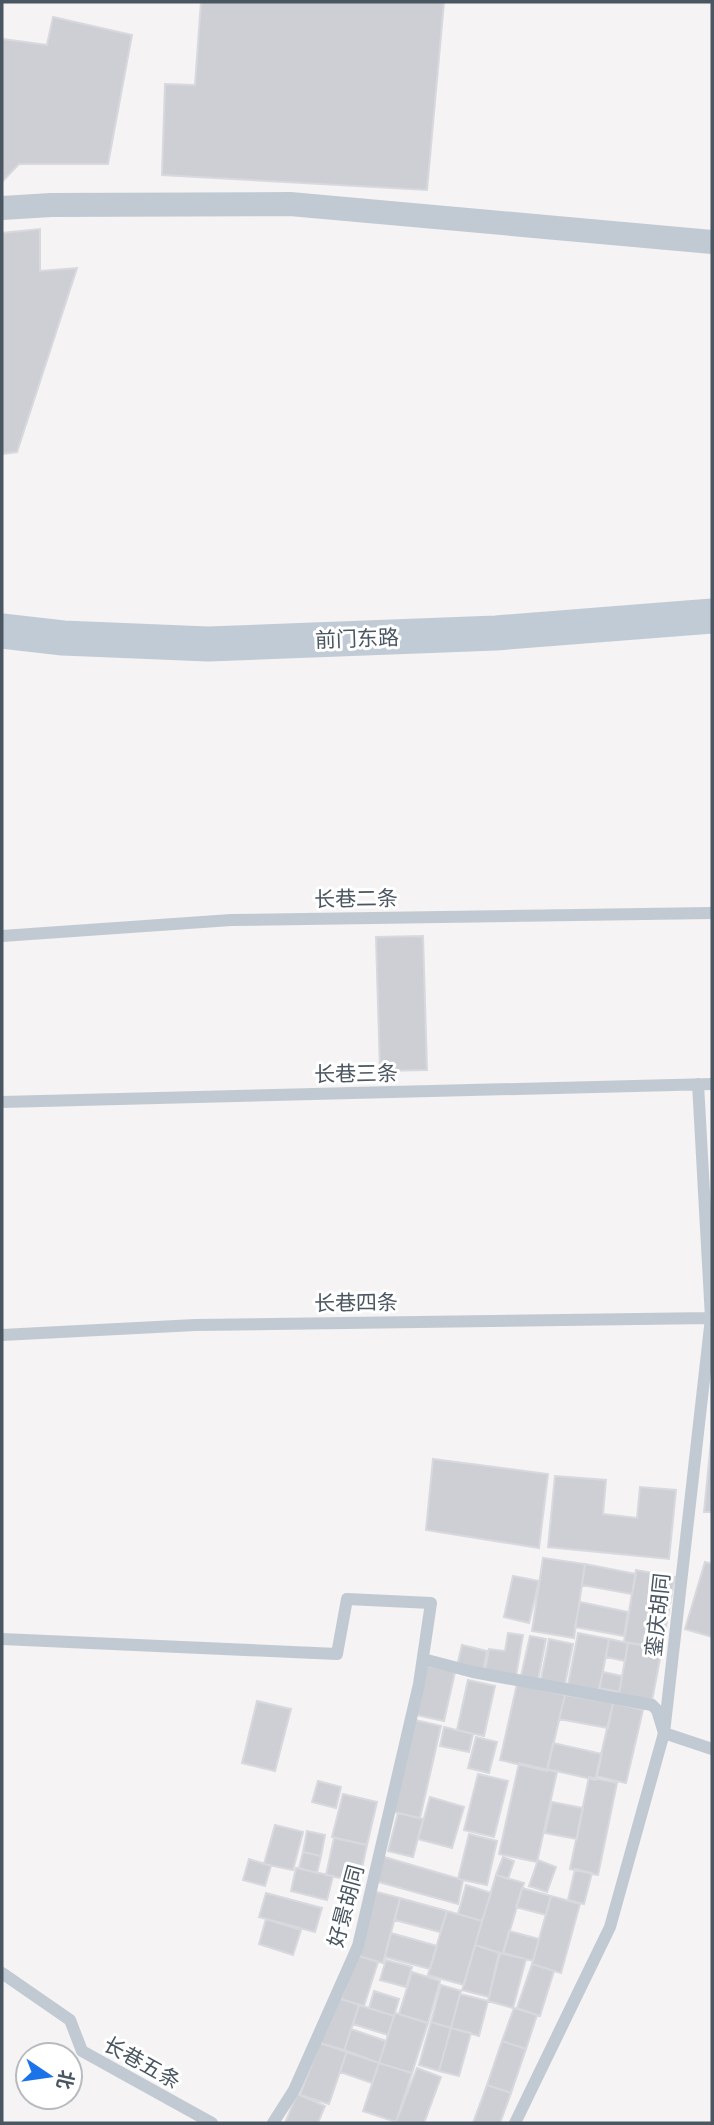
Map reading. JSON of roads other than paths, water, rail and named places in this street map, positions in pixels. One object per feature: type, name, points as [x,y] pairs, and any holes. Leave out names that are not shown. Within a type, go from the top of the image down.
[{"type":"main road","name":"前门东路","points":[[2,631],[63,638],[208,644],[496,633],[712,616]]},
{"type":"street","points":[[2,208],[51,205],[290,204],[712,242]]},
{"type":"lane","name":"长巷二条","points":[[2,936],[231,920],[712,913]]},
{"type":"lane","name":"銮庆胡同","points":[[515,2123],[610,1927],[664,1733],[711,1318],[698,1084]]},
{"type":"lane","name":"长巷三条","points":[[2,1102],[712,1084]]},
{"type":"lane","name":"长巷四条","points":[[2,1335],[195,1325],[711,1318]]},
{"type":"lane","name":"好景胡同","points":[[2,1639],[337,1654],[347,1599],[431,1603],[419,1684],[358,1946],[294,2090],[273,2123]]},
{"type":"lane","points":[[419,1684],[423,1660],[497,1677],[652,1705],[657,1710],[664,1733],[712,1749]]},
{"type":"lane","name":"长巷五条","points":[[2,1973],[70,2020],[82,2051],[212,2123]]}]
